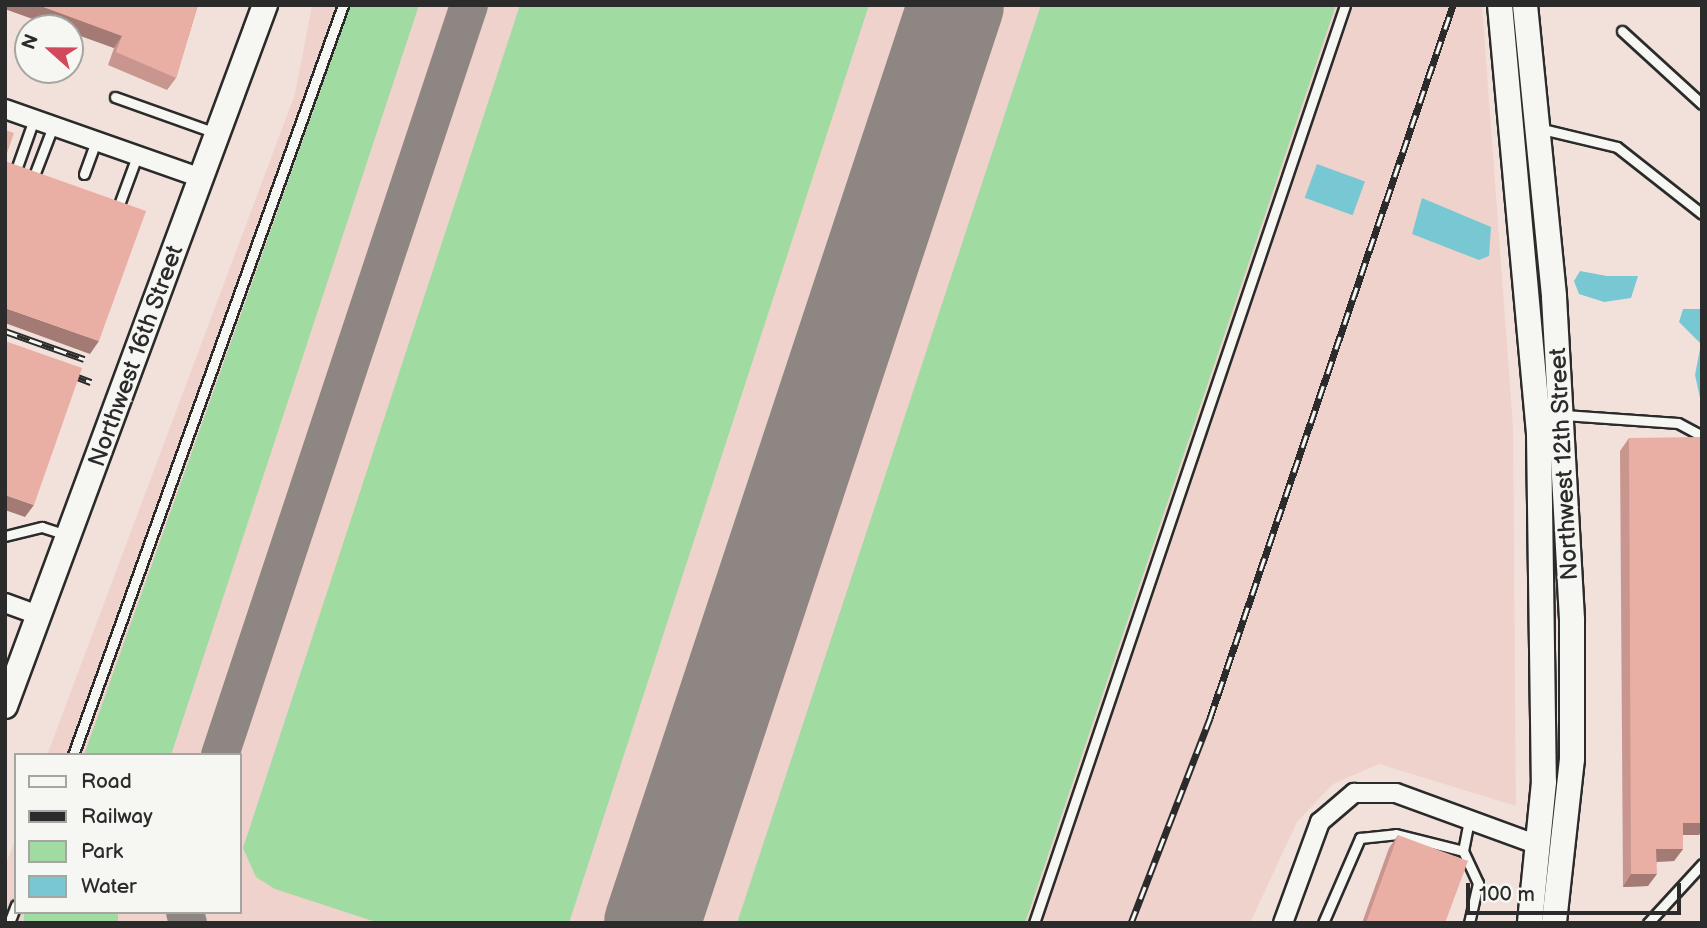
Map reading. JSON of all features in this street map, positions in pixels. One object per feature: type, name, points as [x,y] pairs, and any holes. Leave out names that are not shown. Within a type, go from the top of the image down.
[{"type":"main road","name":"Northwest 16th Street","points":[[5,706],[71,537],[264,5]]},
{"type":"main road","name":"Northwest 12th Street","points":[[1500,5],[1524,129]]},
{"type":"main road","name":"Northwest 12th Street","points":[[1525,5],[1524,129],[1550,413],[1572,759],[1554,923]]},
{"type":"main road","name":"Northwest 12th Street","points":[[1530,923],[1538,845],[1545,682],[1550,413]]},
{"type":"street","points":[[5,109],[201,178]]},
{"type":"street","points":[[5,603],[41,616]]},
{"type":"street","points":[[1283,923],[1320,822],[1345,798],[1389,792],[1538,845]]},
{"type":"lane","points":[[74,753],[343,5]]},
{"type":"lane","points":[[1034,923],[1345,5]]},
{"type":"lane","points":[[1622,31],[1702,104]]},
{"type":"lane","points":[[115,97],[218,133]]},
{"type":"lane","points":[[17,167],[34,119]]},
{"type":"lane","points":[[35,173],[53,126]]},
{"type":"lane","points":[[1524,129],[1617,146],[1702,214]]},
{"type":"lane","points":[[84,174],[96,141]]},
{"type":"lane","points":[[120,202],[137,156]]},
{"type":"lane","points":[[1550,413],[1678,423],[1702,436]]},
{"type":"lane","points":[[5,536],[42,527],[71,537]]},
{"type":"lane","points":[[1469,820],[1463,851],[1478,883],[1469,923]]},
{"type":"lane","points":[[1323,923],[1360,838],[1396,834],[1463,851]]},
{"type":"lane","points":[[1648,923],[1702,864]]},
{"type":"shaded area","points":[[312,5],[1482,5],[1513,427],[1516,806],[1379,764],[1333,784],[1297,822],[1250,923],[5,923],[5,866],[14,843],[14,914],[242,914],[242,753],[48,753],[295,94]]},
{"type":"green space","points":[[351,5],[419,5],[172,753],[85,753]]},
{"type":"green space","points":[[520,5],[869,5],[569,923],[379,923],[275,889],[256,877],[243,848]]},
{"type":"green space","points":[[1041,5],[1336,5],[1025,923],[737,923]]},
{"type":"green space","points":[[24,914],[118,914],[118,923],[24,923]]},
{"type":"water","points":[[1317,164],[1365,181],[1353,215],[1305,198]]},
{"type":"water","points":[[1422,198],[1491,227],[1489,256],[1479,260],[1412,234]]},
{"type":"water","points":[[1580,271],[1607,276],[1638,276],[1631,298],[1604,302],[1579,294],[1574,281]]},
{"type":"water","points":[[1683,309],[1702,309],[1702,407],[1695,375],[1701,344],[1679,322]]},
{"type":"building","points":[[38,5],[198,5],[176,78],[116,52],[122,36],[84,22],[84,14],[62,14]]},
{"type":"building","points":[[5,130],[14,133],[5,159]]},
{"type":"building","points":[[5,161],[146,211],[99,341],[5,308]]},
{"type":"building","points":[[5,341],[82,368],[34,505],[5,495]]},
{"type":"building","points":[[1701,437],[1702,823],[1683,823],[1683,849],[1656,849],[1657,874],[1631,874],[1629,438]]},
{"type":"building","points":[[1398,835],[1468,861],[1445,923],[1366,923]]},
{"type":"taxiway","points":[[221,753],[469,5]]},
{"type":"taxiway","points":[[186,914],[188,923]]},
{"type":"runway","points":[[652,923],[956,5]]},
{"type":"railway","points":[[1131,923],[1210,718],[1453,5]]},
{"type":"railway","points":[[5,331],[84,359]]},
{"type":"railway","points":[[62,371],[91,382]]}]
